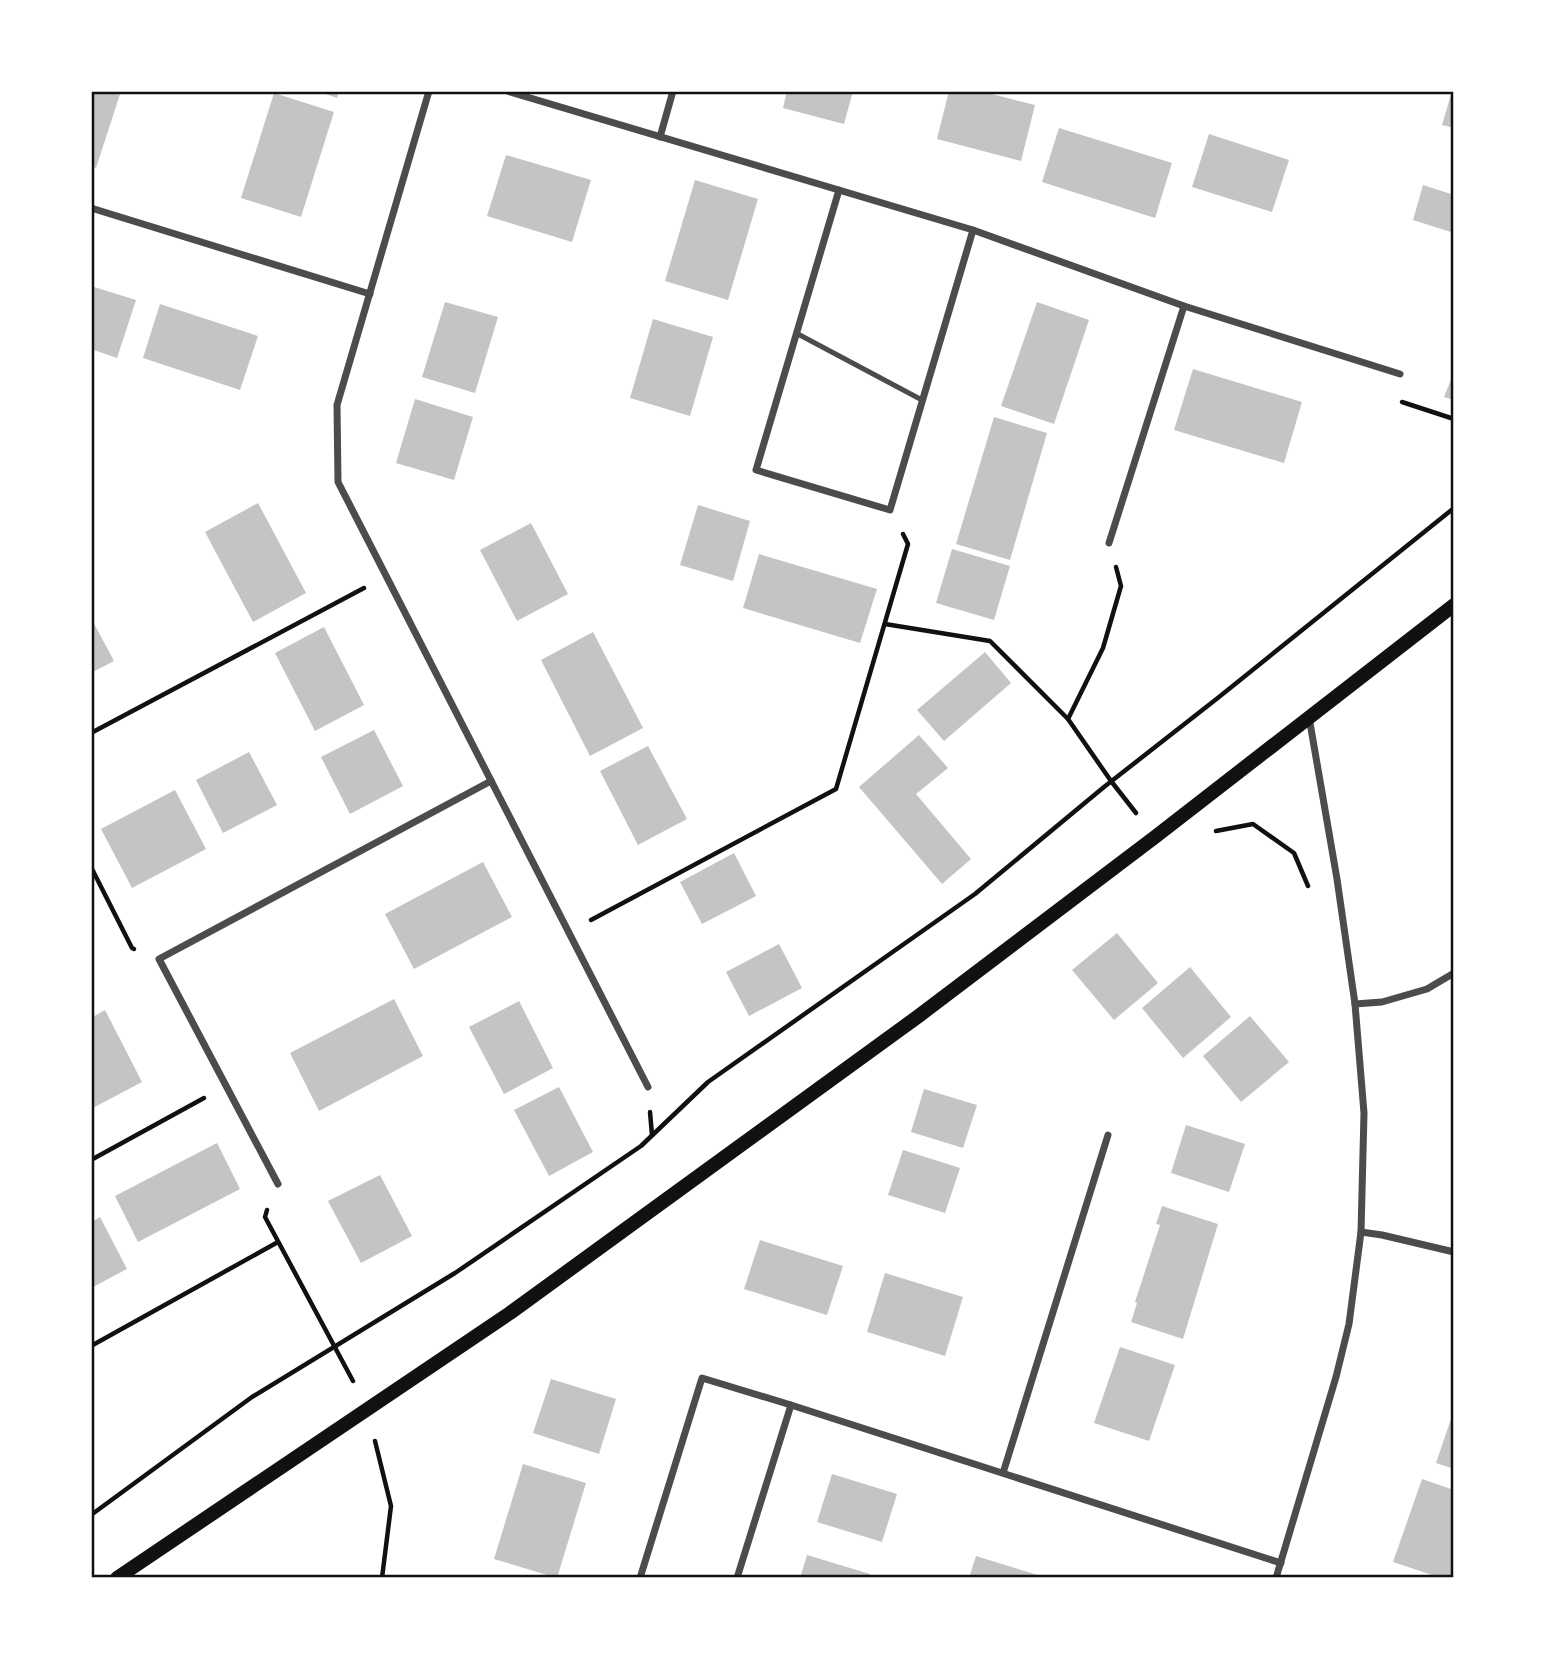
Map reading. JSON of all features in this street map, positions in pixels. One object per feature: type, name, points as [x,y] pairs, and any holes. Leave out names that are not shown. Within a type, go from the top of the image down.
[{"type":"main road","points":[[117,1578],[510,1313],[909,1023],[1454,605]]},
{"type":"street","points":[[429,91],[337,405],[338,482],[648,1087]]},
{"type":"street","points":[[507,91],[973,230],[1184,306],[1400,374]]},
{"type":"street","points":[[660,137],[673,91]]},
{"type":"street","points":[[839,190],[756,470],[890,510],[973,230]]},
{"type":"street","points":[[91,208],[370,294]]},
{"type":"street","points":[[1109,543],[1184,306]]},
{"type":"street","points":[[1276,1578],[1336,1377],[1349,1324],[1361,1232],[1364,1112],[1355,1004],[1309,716]]},
{"type":"street","points":[[278,1184],[159,959],[491,782]]},
{"type":"street","points":[[1355,1004],[1382,1002],[1427,989],[1454,973]]},
{"type":"street","points":[[1003,1474],[1108,1135]]},
{"type":"street","points":[[1361,1232],[1454,1252]]},
{"type":"street","points":[[640,1578],[702,1378],[1281,1563]]},
{"type":"street","points":[[737,1578],[791,1405]]},
{"type":"lane","points":[[796,333],[922,400]]},
{"type":"path","points":[[1400,374],[1396,400],[1454,419]]},
{"type":"path","points":[[91,1515],[252,1397],[455,1273],[641,1146],[708,1082],[975,894],[1454,508]]},
{"type":"path","points":[[569,932],[836,789],[908,544],[890,510]]},
{"type":"path","points":[[1068,719],[1103,648],[1121,586],[1109,543]]},
{"type":"path","points":[[91,733],[386,576]]},
{"type":"path","points":[[885,624],[990,641],[1068,719],[1111,782],[1154,837]]},
{"type":"path","points":[[1213,832],[1253,824],[1294,853],[1309,891]]},
{"type":"path","points":[[91,867],[132,948],[159,959]]},
{"type":"path","points":[[91,1160],[226,1086]]},
{"type":"path","points":[[278,1184],[265,1217],[368,1409],[390,1506],[382,1578]]},
{"type":"path","points":[[91,1346],[278,1242]]},
{"type":"building","points":[[91,91],[121,91],[96,168],[91,166]]},
{"type":"building","points":[[317,91],[339,91],[337,98]]},
{"type":"building","points":[[787,91],[853,91],[844,124],[783,108]]},
{"type":"building","points":[[949,91],[980,91],[1035,105],[1021,161],[937,139]]},
{"type":"building","points":[[1454,91],[1454,128],[1442,125]]},
{"type":"building","points":[[274,93],[334,112],[301,217],[241,198]]},
{"type":"building","points":[[1059,128],[1172,163],[1155,218],[1042,182]]},
{"type":"building","points":[[1209,134],[1289,160],[1272,212],[1192,187]]},
{"type":"building","points":[[506,155],[591,180],[572,242],[487,216]]},
{"type":"building","points":[[695,180],[758,199],[728,300],[665,281]]},
{"type":"building","points":[[1423,185],[1454,195],[1454,233],[1413,220]]},
{"type":"building","points":[[91,286],[136,300],[117,358],[91,349]]},
{"type":"building","points":[[445,302],[498,317],[475,393],[422,377]]},
{"type":"building","points":[[1037,302],[1089,320],[1054,424],[1001,406]]},
{"type":"building","points":[[160,304],[258,336],[240,390],[143,358]]},
{"type":"building","points":[[653,319],[713,337],[690,416],[630,398]]},
{"type":"building","points":[[1193,369],[1302,402],[1284,463],[1174,430]]},
{"type":"building","points":[[1454,372],[1454,400],[1444,397]]},
{"type":"building","points":[[415,399],[473,417],[454,480],[396,463]]},
{"type":"building","points":[[994,417],[1047,433],[1010,560],[956,544]]},
{"type":"building","points":[[258,503],[306,593],[253,622],[205,532]]},
{"type":"building","points":[[698,505],[750,521],[733,581],[680,565]]},
{"type":"building","points":[[531,523],[568,594],[517,621],[480,550]]},
{"type":"building","points":[[952,549],[1010,566],[994,620],[936,603]]},
{"type":"building","points":[[759,554],[877,589],[860,643],[743,608]]},
{"type":"building","points":[[91,618],[114,661],[91,673]]},
{"type":"building","points":[[324,627],[364,705],[315,731],[275,653]]},
{"type":"building","points":[[593,632],[643,728],[590,756],[541,660]]},
{"type":"building","points":[[985,652],[1011,683],[944,741],[917,710]]},
{"type":"building","points":[[374,730],[403,786],[350,814],[321,757]]},
{"type":"building","points":[[919,735],[948,768],[916,794],[971,859],[942,884],[859,787]]},
{"type":"building","points":[[648,746],[687,819],[638,845],[600,771]]},
{"type":"building","points":[[249,752],[277,805],[223,833],[196,780]]},
{"type":"building","points":[[175,790],[206,849],[132,888],[101,829]]},
{"type":"building","points":[[734,853],[756,896],[702,924],[680,882]]},
{"type":"building","points":[[483,862],[512,917],[414,969],[385,914]]},
{"type":"building","points":[[1117,933],[1158,983],[1114,1020],[1072,970]]},
{"type":"building","points":[[779,944],[802,988],[749,1016],[726,972]]},
{"type":"building","points":[[1190,967],[1231,1017],[1183,1058],[1142,1008]]},
{"type":"building","points":[[394,999],[423,1056],[319,1111],[290,1053]]},
{"type":"building","points":[[519,1001],[553,1068],[504,1094],[469,1027]]},
{"type":"building","points":[[105,1010],[142,1082],[91,1109],[91,1018]]},
{"type":"building","points":[[1250,1016],[1289,1062],[1241,1102],[1203,1056]]},
{"type":"building","points":[[559,1087],[593,1152],[549,1176],[514,1110]]},
{"type":"building","points":[[924,1089],[977,1105],[963,1148],[911,1132]]},
{"type":"building","points":[[1186,1125],[1245,1144],[1229,1192],[1171,1173]]},
{"type":"building","points":[[217,1143],[240,1189],[138,1242],[115,1196]]},
{"type":"building","points":[[903,1150],[960,1168],[945,1213],[888,1195]]},
{"type":"building","points":[[380,1175],[412,1236],[361,1263],[328,1201]]},
{"type":"building","points":[[1162,1206],[1218,1224],[1183,1339],[1131,1322],[1160,1225],[1156,1224]]},
{"type":"building","points":[[100,1217],[127,1269],[91,1288],[91,1222]]},
{"type":"building","points":[[760,1240],[843,1266],[827,1315],[744,1289]]},
{"type":"building","points":[[885,1273],[963,1297],[945,1356],[867,1332]]},
{"type":"building","points":[[1120,1347],[1175,1365],[1149,1441],[1094,1423]]},
{"type":"building","points":[[551,1379],[616,1399],[599,1454],[533,1433]]},
{"type":"building","points":[[1454,1410],[1454,1469],[1436,1463]]},
{"type":"building","points":[[523,1464],[586,1483],[557,1578],[494,1559]]},
{"type":"building","points":[[832,1474],[897,1494],[882,1542],[817,1522]]},
{"type":"building","points":[[1422,1479],[1454,1490],[1454,1570],[1451,1578],[1441,1578],[1393,1562]]},
{"type":"building","points":[[807,1555],[870,1574],[869,1578],[800,1578]]},
{"type":"building","points":[[976,1556],[1044,1577],[1044,1578],[969,1578]]}]
